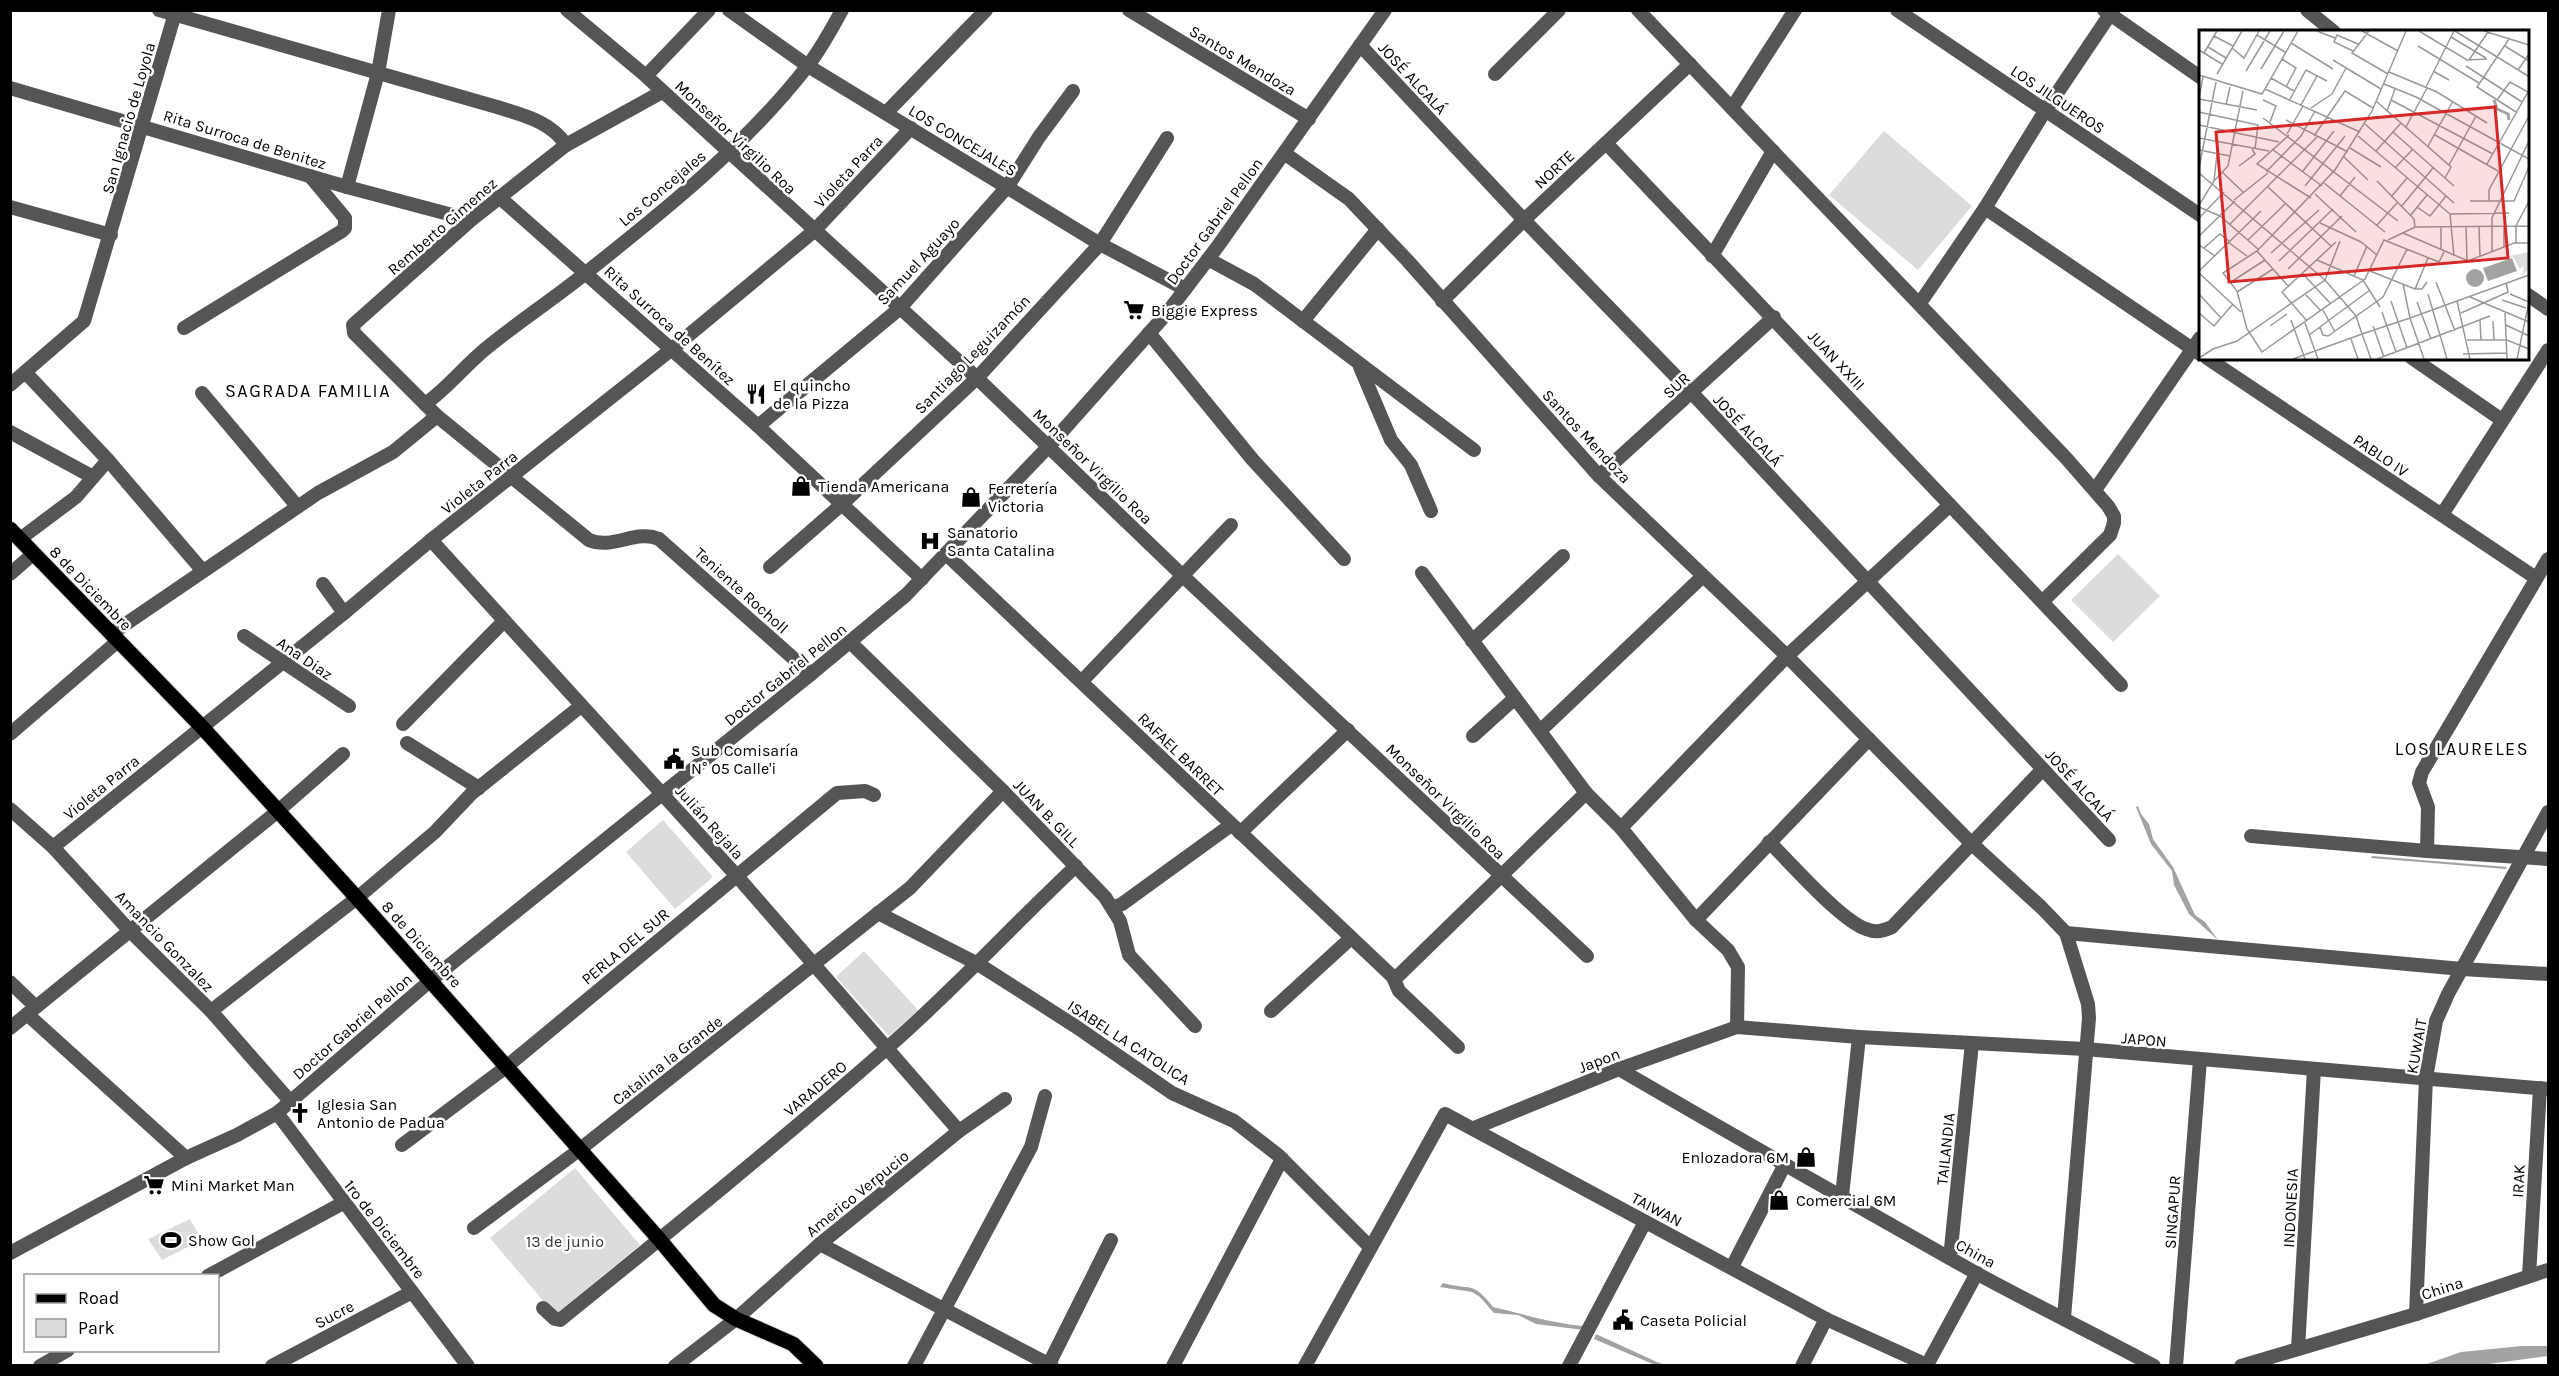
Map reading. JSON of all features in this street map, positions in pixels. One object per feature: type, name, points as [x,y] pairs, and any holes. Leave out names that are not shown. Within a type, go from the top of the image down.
[{"type":"main road","name":"8 de Diciembre","points":[[15,534],[202,727],[431,980],[659,1239],[714,1305],[736,1319],[793,1344],[816,1365]]},
{"type":"street","points":[[159,10],[176,13],[532,119],[559,134],[566,144]]},
{"type":"street","points":[[347,187],[378,73],[389,10]]},
{"type":"street","name":"Monseñor Virgilio Roa","points":[[567,10],[646,76],[1050,446],[1184,577],[1587,956]]},
{"type":"street","points":[[646,76],[709,10]]},
{"type":"street","name":"LOS CONCEJALES","points":[[729,10],[808,66],[1100,244],[1185,289]]},
{"type":"street","name":"Los Concejales","points":[[425,404],[448,387],[462,369],[488,347],[587,273],[729,153],[772,109],[808,66],[842,10]]},
{"type":"street","points":[[886,113],[986,10]]},
{"type":"street","name":"Santos Mendoza","points":[[1129,10],[1309,119]]},
{"type":"street","name":"Doctor Gabriel Pellon","points":[[10,1253],[186,1158],[237,1135],[277,1113],[431,980],[906,595],[1050,446],[1149,333],[1208,259],[1385,10]]},
{"type":"street","points":[[1495,74],[1560,10]]},
{"type":"street","points":[[1638,10],[1920,303],[2095,490],[2114,516],[2113,529],[2043,601]]},
{"type":"street","points":[[1732,108],[1795,10]]},
{"type":"street","name":"LOS JILGUEROS","points":[[1896,10],[2199,213]]},
{"type":"street","points":[[2307,10],[2332,30]]},
{"type":"street","points":[[1920,303],[1985,208],[2109,12],[2199,76]]},
{"type":"street","name":"San Ignacio de Loyola","points":[[10,385],[84,321],[176,13]]},
{"type":"street","name":"JOSÉ ALCALÁ","points":[[1360,45],[1524,220],[1692,393],[2109,840]]},
{"type":"street","name":"NORTE","points":[[1442,301],[1524,220],[1690,64]]},
{"type":"street","name":"Rita Surroca de Benitez","points":[[10,88],[347,187],[471,220]]},
{"type":"street","name":"Samuel Aguayo","points":[[758,426],[899,309],[1008,186],[1039,137],[1073,91]]},
{"type":"street","name":"Remberto Gimenez","points":[[648,534],[613,543],[599,544],[589,540],[437,416],[354,333],[353,325],[471,220],[566,144],[663,92]]},
{"type":"street","name":"Violeta Parra","points":[[53,847],[344,614],[431,540],[513,478],[814,231],[911,128]]},
{"type":"street","name":"Santiago Leguizamón","points":[[770,567],[841,505],[976,378],[1100,244],[1167,138]]},
{"type":"street","name":"JUAN XXIII","points":[[1606,143],[1712,256],[1774,317],[2121,685]]},
{"type":"street","points":[[1712,256],[1773,151]]},
{"type":"street","name":"Santos Mendoza","points":[[1284,153],[1349,199],[1599,476],[1787,656],[1971,843],[2032,898],[2066,933]]},
{"type":"street","points":[[184,328],[345,228],[345,218],[309,176]]},
{"type":"street","name":"Rita Surroca de Benítez","points":[[500,197],[758,426],[922,579]]},
{"type":"street","points":[[10,207],[111,235]]},
{"type":"street","points":[[1985,208],[2198,347],[2095,490]]},
{"type":"street","points":[[1303,321],[1378,229]]},
{"type":"street","points":[[1208,259],[1254,284],[1474,450]]},
{"type":"street","points":[[2529,296],[2548,309]]},
{"type":"street","name":"SUR","points":[[1599,476],[1774,317]]},
{"type":"street","points":[[1149,333],[1252,459],[1344,559]]},
{"type":"street","points":[[2440,512],[2445,510],[2548,350]]},
{"type":"street","name":"PABLO IV","points":[[2210,360],[2536,578]]},
{"type":"street","points":[[2415,360],[2502,420]]},
{"type":"street","points":[[1358,362],[1370,384],[1391,440],[1411,465],[1431,511]]},
{"type":"street","points":[[26,372],[108,460],[202,570]]},
{"type":"street","points":[[202,393],[297,506]]},
{"type":"street","points":[[10,734],[115,638],[202,570],[297,506],[356,470],[393,452],[437,416]]},
{"type":"street","points":[[10,432],[93,477]]},
{"type":"street","points":[[15,534],[76,497],[108,460]]},
{"type":"street","points":[[1621,828],[1787,656],[1950,505]]},
{"type":"street","points":[[1082,681],[1184,577],[1231,525]]},
{"type":"street","name":"Teniente Rocholl","points":[[648,534],[658,538],[811,674]]},
{"type":"street","name":"Julián Rejala","points":[[431,540],[736,875],[959,1131]]},
{"type":"street","points":[[10,574],[33,554]]},
{"type":"street","name":"RAFAEL BARRET","points":[[946,554],[1393,977],[1399,991],[1458,1047]]},
{"type":"street","points":[[1472,640],[1563,556]]},
{"type":"street","points":[[2427,851],[2428,807],[2419,783],[2422,772],[2548,559]]},
{"type":"street","points":[[1422,573],[1586,793],[1621,828],[1696,920],[1728,950],[1737,968],[1737,1027]]},
{"type":"street","points":[[1540,731],[1703,576]]},
{"type":"street","points":[[323,584],[344,614]]},
{"type":"street","points":[[403,724],[504,621]]},
{"type":"street","name":"Ana Diaz","points":[[244,636],[349,706]]},
{"type":"street","name":"JUAN B. GILL","points":[[850,642],[1003,791],[1105,897],[1120,921],[1129,956],[1195,1026]]},
{"type":"street","points":[[1473,736],[1515,698]]},
{"type":"street","points":[[211,1011],[357,898],[435,832],[479,788],[581,706]]},
{"type":"street","points":[[1112,908],[1122,904],[1236,829],[1348,730]]},
{"type":"street","points":[[1696,920],[1869,740]]},
{"type":"street","points":[[407,743],[479,788]]},
{"type":"street","points":[[10,1028],[278,811],[344,754]]},
{"type":"street","points":[[1769,842],[1848,919],[1866,930],[1882,932],[1892,927],[2043,769]]},
{"type":"street","name":"PERLA DEL SUR","points":[[402,1145],[506,1067],[837,793],[865,791],[874,795]]},
{"type":"street","name":"Catalina la Grande","points":[[474,1228],[579,1150],[878,913],[924,874],[1003,791]]},
{"type":"street","points":[[1393,977],[1399,975],[1586,793]]},
{"type":"street","name":"Amancio Gonzalez","points":[[10,808],[53,847],[130,931],[211,1011],[290,1101]]},
{"type":"street","name":"KUWAIT","points":[[2416,1314],[2426,1078],[2436,1021],[2548,812]]},
{"type":"street","points":[[2251,836],[2548,859]]},
{"type":"street","name":"VARADERO","points":[[543,1308],[555,1319],[560,1320],[659,1239],[887,1049],[978,964],[1076,866]]},
{"type":"street","name":"ISABEL LA CATOLICA","points":[[878,913],[978,964],[1075,1026],[1172,1093],[1234,1121],[1282,1160],[1370,1247]]},
{"type":"street","points":[[2064,1318],[2088,1004],[2066,933],[2462,969],[2548,974]]},
{"type":"street","points":[[1271,1011],[1351,938]]},
{"type":"street","points":[[10,982],[32,1011],[186,1158]]},
{"type":"street","name":"JAPON","points":[[1737,1027],[1860,1037],[2085,1049],[2544,1088]]},
{"type":"street","name":"Japon","points":[[1474,1128],[1619,1069],[1737,1027]]},
{"type":"street","points":[[1842,1196],[1860,1037]]},
{"type":"street","name":"TAILANDIA","points":[[1950,1258],[1972,1043]]},
{"type":"street","name":"SINGAPUR","points":[[2176,1365],[2200,1060]]},
{"type":"street","name":"China","points":[[1619,1069],[1784,1166],[1842,1196],[1977,1273],[2154,1365]]},
{"type":"street","name":"INDONESIA","points":[[2298,1349],[2314,1069]]},
{"type":"street","name":"IRAK","points":[[2529,1276],[2544,1088]]},
{"type":"street","points":[[914,1365],[1031,1147],[1045,1096]]},
{"type":"street","name":"Americo Verpucio","points":[[681,1363],[736,1319],[820,1244],[959,1131],[1005,1099]]},
{"type":"street","name":"1ro de Diciembre","points":[[277,1113],[468,1365]]},
{"type":"street","name":"TAIWAN","points":[[1370,1247],[1446,1114],[1826,1319],[1927,1365],[1977,1273]]},
{"type":"street","points":[[1173,1365],[1282,1160]]},
{"type":"street","points":[[1732,1267],[1784,1166]]},
{"type":"street","points":[[210,1274],[343,1203]]},
{"type":"street","points":[[1569,1365],[1645,1222]]},
{"type":"street","points":[[820,1244],[1050,1365],[1111,1240]]},
{"type":"street","points":[[1305,1365],[1370,1247]]},
{"type":"street","name":"China","points":[[2241,1365],[2416,1314],[2548,1270]]},
{"type":"street","name":"Sucre","points":[[272,1365],[412,1292]]},
{"type":"street","points":[[1802,1365],[1826,1319]]},
{"type":"street","points":[[40,1365],[64,1352]]},
{"type":"green space","points":[[1884,131],[1972,206],[1918,270],[1829,195]]},
{"type":"green space","points":[[2118,554],[2160,596],[2113,642],[2071,600]]},
{"type":"green space","points":[[663,820],[713,877],[675,909],[626,852]]},
{"type":"green space","points":[[864,951],[918,1010],[889,1036],[836,977]]},
{"type":"green space","name":"13 de junio","points":[[575,1168],[640,1245],[555,1315],[490,1238]]},
{"type":"green space","points":[[190,1219],[202,1240],[162,1260],[148,1239]]},
{"type":"shaded area","points":[[2138,806],[2149,824],[2153,839],[2173,867],[2195,915],[2205,922],[2218,940],[2189,914],[2174,885],[2172,871],[2151,844],[2136,807]]},
{"type":"shaded area","points":[[2372,856],[2507,867],[2506,869],[2371,858]]},
{"type":"shaded area","points":[[1443,1283],[1471,1288],[1480,1293],[1493,1307],[1551,1321],[1586,1326],[1584,1330],[1536,1324],[1518,1315],[1494,1313],[1480,1297],[1472,1292],[1440,1287]]},
{"type":"shaded area","points":[[1596,1334],[1666,1365],[1655,1365],[1594,1339]]},
{"type":"shaded area","points":[[2548,1346],[2548,1356],[2481,1365],[2424,1365],[2461,1352]]},
{"type":"place","name":"Biggie Express","points":[[1134,310]]},
{"type":"place","name":"El quincho de la Pizza","points":[[756,394]]},
{"type":"place","name":"Tienda Americana","points":[[801,486]]},
{"type":"place","name":"Ferretería Victoria","points":[[971,497]]},
{"type":"place","name":"Sanatorio Santa Catalina","points":[[930,541]]},
{"type":"place","name":"Sub Comisaría N° 05 Calle'i","points":[[674,759]]},
{"type":"place","name":"Iglesia San Antonio de Padua","points":[[300,1113]]},
{"type":"place","name":"Enlozadora 6M","points":[[1806,1157]]},
{"type":"place","name":"Mini Market Man","points":[[154,1185]]},
{"type":"place","name":"Comercial 6M","points":[[1779,1200]]},
{"type":"place","name":"Show Gol","points":[[171,1240]]},
{"type":"place","name":"Caseta Policial","points":[[1623,1320]]},
{"type":"district","name":"SAGRADA FAMILIA","points":[[308,391]]},
{"type":"district","name":"LOS LAURELES","points":[[2462,749]]}]
